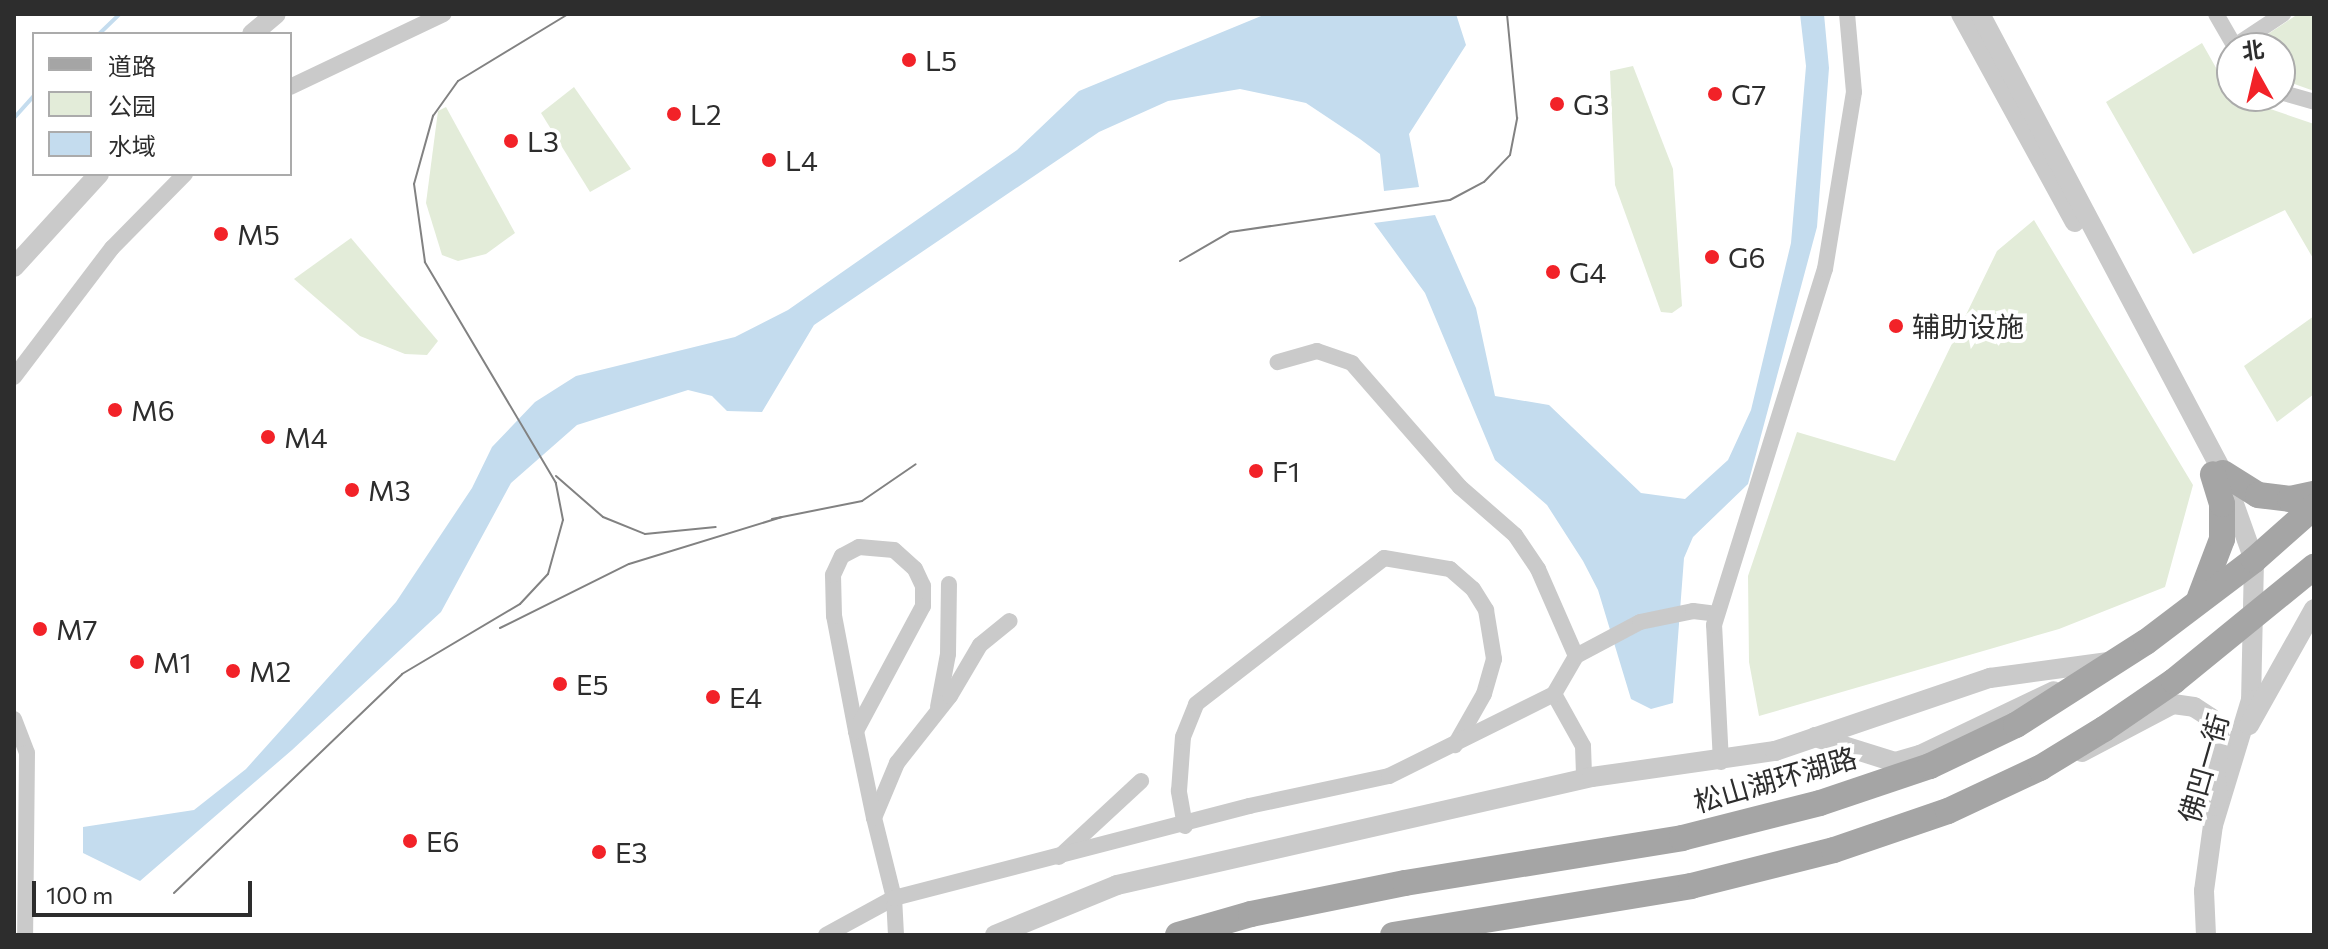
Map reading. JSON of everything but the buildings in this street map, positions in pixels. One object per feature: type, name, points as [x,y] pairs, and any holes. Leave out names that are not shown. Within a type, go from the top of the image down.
[{"type":"main road","points":[[2218,474],[2258,495],[2290,499],[2314,494]]},
{"type":"main road","points":[[2198,600],[2222,539],[2218,474]]},
{"type":"main road","name":"松山湖环湖路","points":[[1178,935],[1251,914],[1682,838],[1820,803],[1930,766],[2016,725],[2114,661],[2249,563],[2314,507]]},
{"type":"main road","points":[[1393,935],[1691,886],[1834,850],[1948,811],[2058,757],[2174,681],[2314,567]]},
{"type":"street","points":[[254,32],[276,14]]},
{"type":"street","points":[[292,86],[444,14]]},
{"type":"street","points":[[1721,762],[1717,614],[1825,269],[1854,92],[1847,14]]},
{"type":"street","points":[[1961,14],[2218,474]]},
{"type":"street","points":[[1980,14],[2218,474]]},
{"type":"street","points":[[2216,14],[2226,32]]},
{"type":"street","points":[[2257,32],[2283,14]]},
{"type":"street","points":[[14,267],[97,176]]},
{"type":"street","points":[[14,377],[112,248],[183,176]]},
{"type":"street","points":[[1278,362],[1317,351],[1352,363],[1381,392],[1460,487],[1515,535],[1538,569],[1576,656]]},
{"type":"street","name":"佛凹一街","points":[[2206,935],[2204,891],[2219,806],[2251,700],[2256,616],[2249,563],[2218,474]]},
{"type":"street","points":[[856,731],[923,606],[923,586],[915,569],[894,550],[859,547],[842,556],[833,575],[834,616],[856,731],[874,818],[894,898],[896,935]]},
{"type":"street","points":[[1185,826],[1179,791],[1183,737],[1196,704],[1384,558],[1450,569],[1473,589],[1486,610],[1494,659],[1484,694],[1455,747]]},
{"type":"street","points":[[937,713],[948,654],[949,584]]},
{"type":"street","points":[[2240,738],[2268,698],[2314,609]]},
{"type":"street","points":[[826,935],[894,898],[1185,826],[1249,806],[1322,794],[1389,776],[1455,747],[1554,694],[1576,656],[1594,644],[1640,622],[1693,611],[1717,614]]},
{"type":"street","points":[[874,818],[897,763],[937,713],[980,645],[1010,621]]},
{"type":"street","points":[[995,935],[1117,885],[1584,779],[1721,762],[1815,737],[1990,678],[2114,661]]},
{"type":"street","points":[[1815,737],[1895,762],[2081,682]]},
{"type":"street","points":[[1554,694],[1583,746],[1584,779]]},
{"type":"street","points":[[2058,757],[2092,751],[2173,704],[2194,707],[2211,718],[2221,740],[2215,772],[2219,806]]},
{"type":"street","points":[[14,719],[27,753],[19,891],[25,935]]},
{"type":"street","points":[[1057,859],[1141,781]]},
{"type":"green space","points":[[2298,14],[2314,14],[2314,91],[2296,85],[2296,32],[2271,32]]},
{"type":"green space","points":[[2202,43],[2216,68],[2216,112],[2279,112],[2314,124],[2314,260],[2285,210],[2193,254],[2106,102]]},
{"type":"green space","points":[[1633,66],[1673,169],[1682,306],[1672,313],[1661,312],[1615,185],[1610,71]]},
{"type":"green space","points":[[574,87],[631,169],[590,192],[541,113]]},
{"type":"green space","points":[[446,107],[515,233],[486,254],[458,261],[442,255],[426,203],[438,111]]},
{"type":"green space","points":[[2034,220],[2193,485],[2165,587],[2059,629],[1759,716],[1749,662],[1748,576],[1797,432],[1895,461],[1997,251]]},
{"type":"green space","points":[[351,238],[438,341],[427,355],[405,354],[360,336],[294,279]]},
{"type":"green space","points":[[2314,316],[2314,394],[2277,422],[2244,366]]},
{"type":"water","points":[[1266,14],[1456,14],[1466,45],[1409,134],[1419,187],[1384,191],[1380,154],[1360,139],[1306,103],[1240,89],[1168,101],[1099,132],[814,325],[762,412],[727,411],[712,396],[688,390],[577,425],[511,483],[441,612],[292,750],[140,881],[83,853],[83,827],[194,810],[246,769],[396,602],[472,488],[492,447],[535,402],[576,376],[735,337],[788,310],[1017,150],[1079,91]]},
{"type":"water","points":[[1800,14],[1824,14],[1829,68],[1817,227],[1748,484],[1693,537],[1684,558],[1673,703],[1651,709],[1631,699],[1598,590],[1583,561],[1547,505],[1495,460],[1425,293],[1374,223],[1435,215],[1476,308],[1495,396],[1549,405],[1641,493],[1685,499],[1728,460],[1751,410],[1791,243],[1806,66]]},
{"type":"waterway","points":[[101,32],[120,14]]},
{"type":"waterway","points":[[14,118],[32,98]]},
{"type":"tram line","points":[[174,893],[402,674],[520,604],[548,574],[563,520],[556,483],[425,262],[414,184],[433,116],[458,81],[568,14]]},
{"type":"tram line","points":[[1180,261],[1230,232],[1450,200],[1484,182],[1510,155],[1517,118],[1507,14]]},
{"type":"tram line","points":[[772,519],[862,501],[916,464]]},
{"type":"tram line","points":[[556,476],[603,517],[645,534],[716,527]]},
{"type":"tram line","points":[[500,628],[629,564],[782,517]]},
{"type":"place","name":"L5","points":[[909,60]]},
{"type":"place","name":"G7","points":[[1715,94]]},
{"type":"place","name":"G3","points":[[1557,104]]},
{"type":"place","name":"L2","points":[[674,114]]},
{"type":"place","name":"L3","points":[[511,141]]},
{"type":"place","name":"L4","points":[[769,160]]},
{"type":"place","name":"M5","points":[[221,234]]},
{"type":"place","name":"G6","points":[[1712,257]]},
{"type":"place","name":"G4","points":[[1553,272]]},
{"type":"place","name":"辅助设施","points":[[1896,326]]},
{"type":"place","name":"M6","points":[[115,410]]},
{"type":"place","name":"M4","points":[[268,437]]},
{"type":"place","name":"F1","points":[[1256,471]]},
{"type":"place","name":"M3","points":[[352,490]]},
{"type":"place","name":"M7","points":[[40,629]]},
{"type":"place","name":"M1","points":[[137,662]]},
{"type":"place","name":"M2","points":[[233,671]]},
{"type":"place","name":"E5","points":[[560,684]]},
{"type":"place","name":"E4","points":[[713,697]]},
{"type":"place","name":"E6","points":[[410,841]]},
{"type":"place","name":"E3","points":[[599,852]]}]
